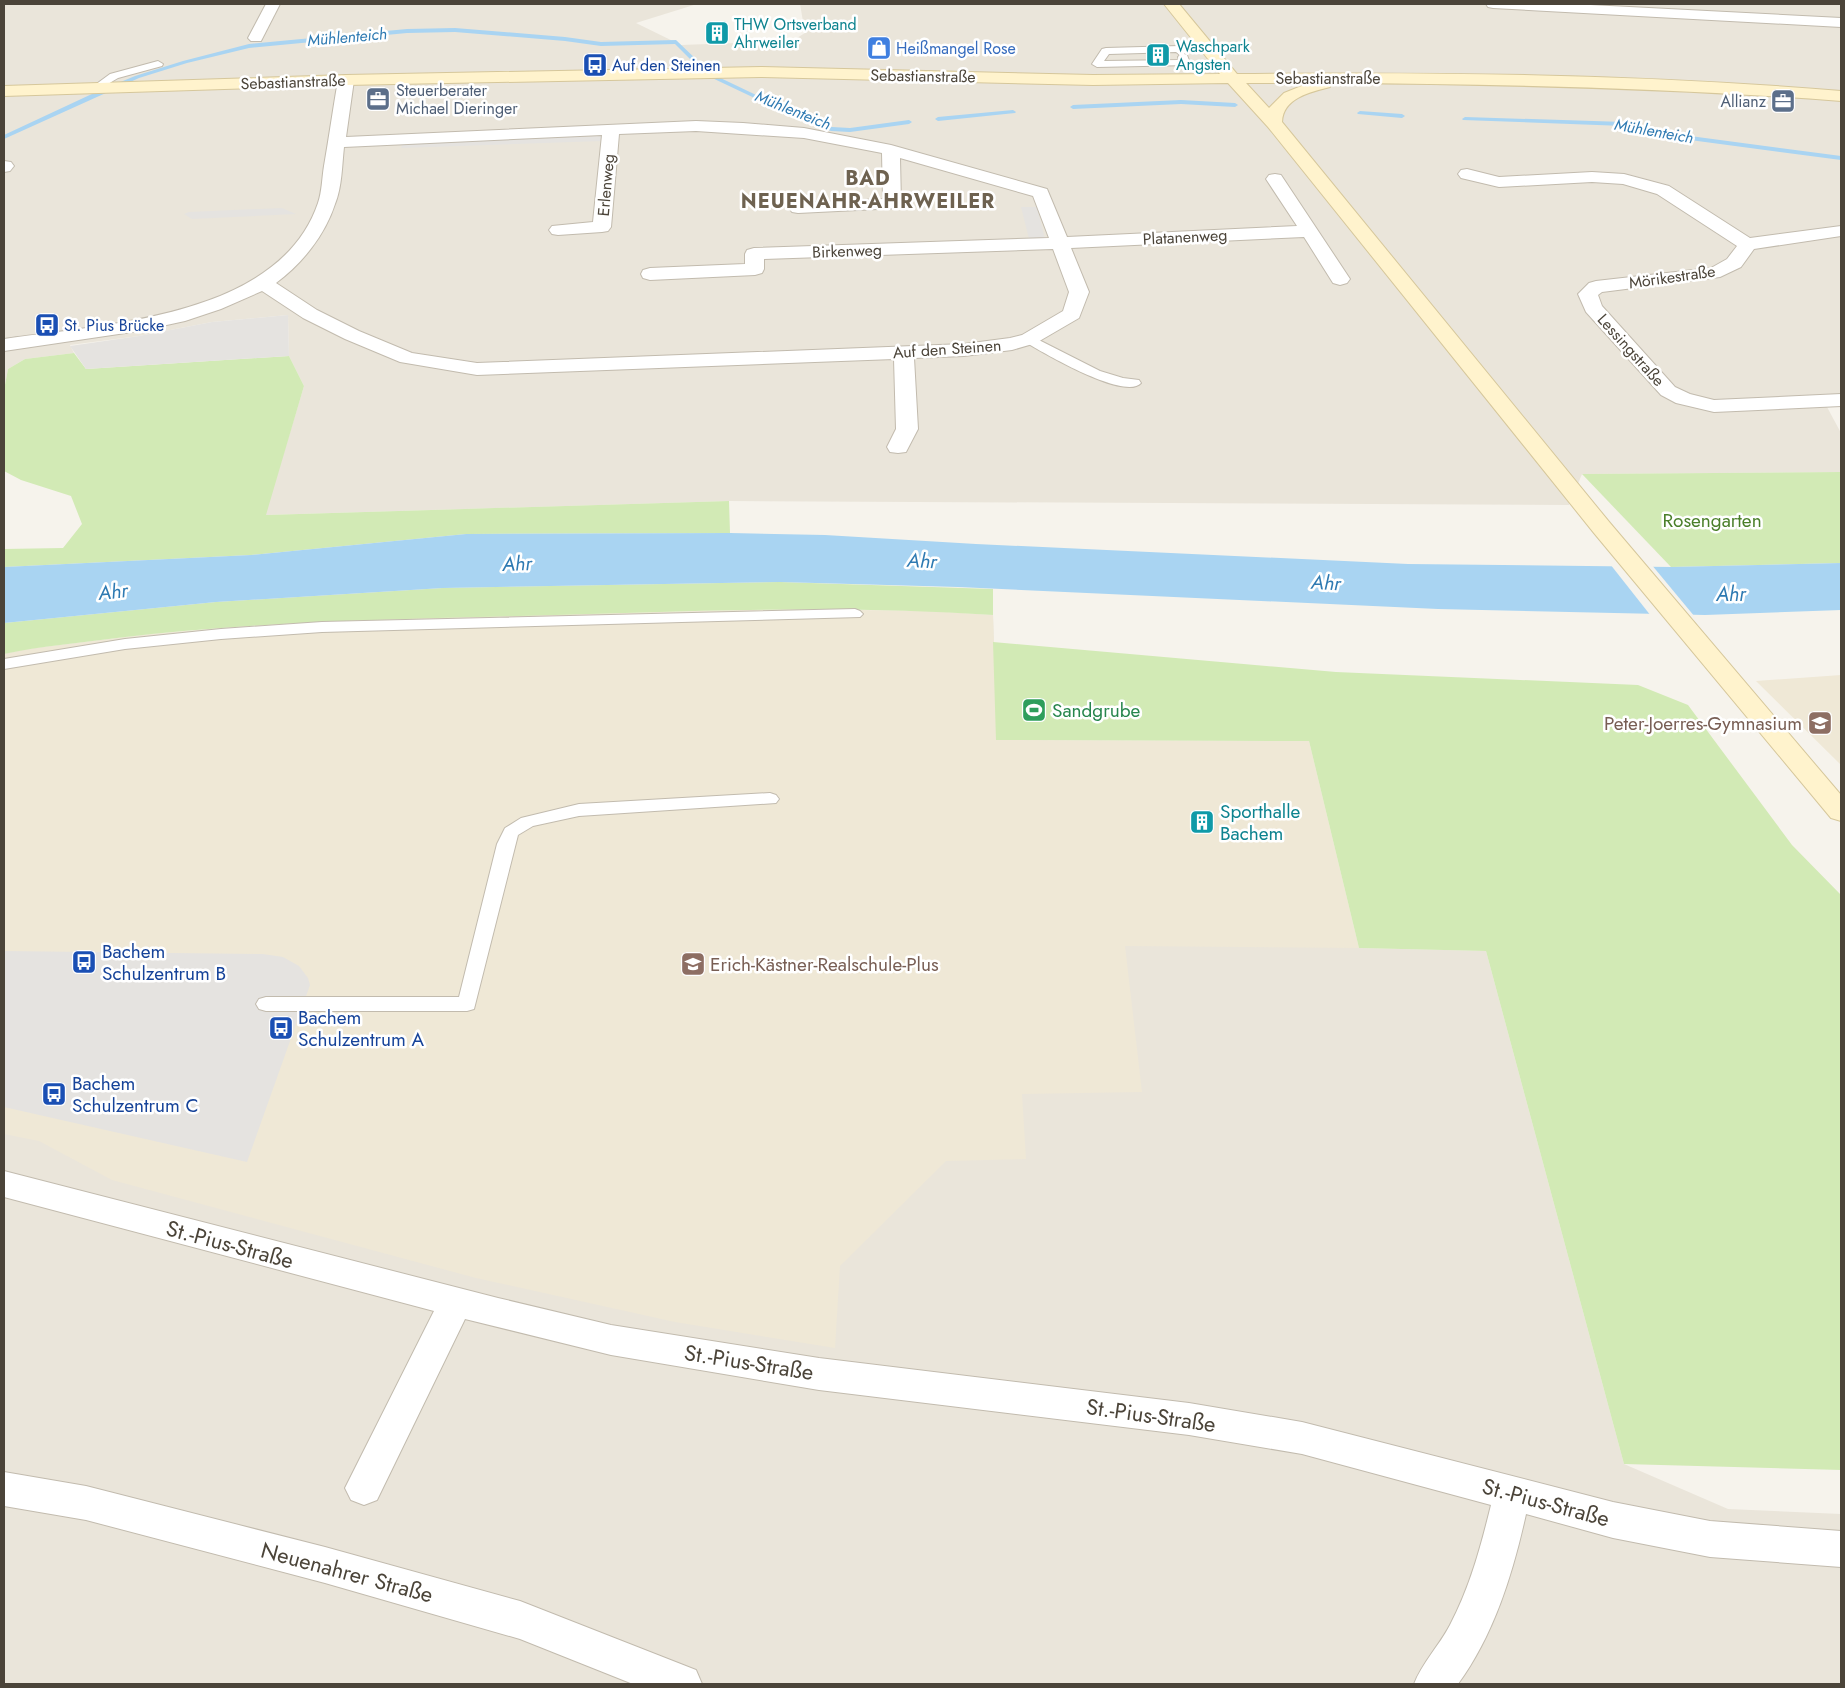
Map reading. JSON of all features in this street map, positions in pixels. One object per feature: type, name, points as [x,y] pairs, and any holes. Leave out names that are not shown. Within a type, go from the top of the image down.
[{"type":"street","points":[[256,38],[273,4]]},
{"type":"street","points":[[1171,4],[1232,78],[1274,124],[1602,528],[1841,812]]},
{"type":"street","points":[[1494,4],[1676,8],[1841,23]]},
{"type":"street","name":"Sebastianstraße","points":[[4,91],[346,80],[751,72],[1095,72],[1232,78],[1587,82],[1841,96]]},
{"type":"street","points":[[1274,124],[1275,111],[1286,99],[1302,90],[1350,78]]},
{"type":"street","points":[[4,345],[139,325],[185,315],[214,305],[263,283],[296,256],[314,228],[326,203],[346,80]]},
{"type":"street","name":"Auf den Steinen","points":[[263,283],[310,314],[352,335],[408,358],[477,369],[964,350],[1012,344],[1029,339],[1072,314],[1079,292],[1041,193],[891,150],[804,133],[696,126],[337,142]]},
{"type":"street","name":"Erlenweg","points":[[558,230],[602,227],[611,130]]},
{"type":"street","points":[[798,208],[892,204],[891,150]]},
{"type":"street","points":[[1467,174],[1499,182],[1600,177],[1624,179],[1663,190],[1747,244],[1841,231]]},
{"type":"street","points":[[1275,179],[1340,279]]},
{"type":"street","name":"Platanenweg","points":[[1060,243],[1309,231]]},
{"type":"street","name":"Birkenweg","points":[[650,274],[756,269],[754,254],[1060,243]]},
{"type":"street","name":"Mörikestraße","points":[[1588,294],[1596,287],[1713,273],[1727,269],[1736,263],[1747,244]]},
{"type":"street","name":"Lessingstraße","points":[[1588,294],[1593,308],[1668,390],[1683,399],[1714,406],[1841,400]]},
{"type":"street","points":[[898,448],[907,429],[904,352]]},
{"type":"street","name":"St.-Pius-Straße","points":[[4,1184],[456,1302],[611,1340],[809,1372],[1190,1419],[1302,1438],[1613,1520],[1710,1538],[1841,1549]]},
{"type":"street","points":[[364,1488],[456,1302]]},
{"type":"street","name":"Neuenahrer Straße","points":[[4,1489],[96,1506],[325,1565],[520,1620],[682,1684]]},
{"type":"street","points":[[1434,1684],[1451,1664],[1471,1626],[1486,1590],[1512,1493]]},
{"type":"lane","points":[[1095,72],[1106,50],[1143,56],[1159,56],[1185,63],[1179,48],[1159,56],[1143,56],[1095,72]]},
{"type":"lane","points":[[100,88],[114,76],[158,64]]},
{"type":"lane","points":[[1029,339],[1051,352],[1092,371],[1123,383],[1134,383]]},
{"type":"lane","points":[[4,664],[125,644],[221,634],[322,627],[855,614]]},
{"type":"lane","points":[[266,1004],[467,1004],[506,844],[511,832],[527,822],[579,810],[770,799]]},
{"type":"shaded area","points":[[4,4],[697,4],[636,23],[681,45],[792,41],[805,33],[800,4],[1841,4],[1841,406],[1827,407],[1841,433],[1841,472],[1582,474],[1569,505],[729,501],[265,515],[304,386],[289,356],[288,315],[212,322],[139,336],[70,345],[74,353],[25,359],[8,369],[4,390]]},
{"type":"shaded area","points":[[602,136],[602,141],[401,148],[403,142]]},
{"type":"shaded area","points":[[1021,207],[1037,207],[1045,239],[1029,239]]},
{"type":"shaded area","points":[[282,208],[296,214],[192,219],[184,214],[189,212]]},
{"type":"shaded area","points":[[288,315],[289,356],[86,369],[70,346],[139,336],[212,322]]},
{"type":"shaded area","points":[[792,609],[931,611],[993,615],[997,740],[1309,741],[1359,948],[1125,946],[1142,1092],[1022,1094],[1026,1159],[946,1161],[840,1266],[835,1348],[675,1322],[476,1278],[112,1180],[39,1141],[4,1134],[4,654],[28,649],[151,634],[269,624],[376,618]]},
{"type":"shaded area","points":[[993,615],[997,740],[1359,948],[1486,951],[1624,1464],[1728,1509],[1841,1514],[1841,1684],[4,1684],[4,654],[28,649],[151,634],[376,618]]},
{"type":"shaded area","name":"Peter-Joerres-Gymnasium","points":[[1841,675],[1841,765],[1756,681]]},
{"type":"shaded area","points":[[4,951],[263,954],[283,957],[299,966],[308,978],[310,985],[247,1162],[4,1107]]},
{"type":"green space","points":[[74,353],[86,369],[289,356],[304,386],[266,515],[729,501],[730,533],[466,534],[251,555],[4,567],[4,549],[63,548],[82,524],[71,496],[21,480],[4,471],[4,390],[8,369],[25,359]]},
{"type":"green space","name":"Rosengarten","points":[[1841,472],[1841,563],[1671,567],[1582,474]]},
{"type":"green space","points":[[780,582],[993,589],[993,615],[816,609],[368,620],[218,628],[60,645],[4,654],[4,623],[216,602],[443,588]]},
{"type":"green space","points":[[993,642],[1336,672],[1638,685],[1688,705],[1792,845],[1841,895],[1841,1470],[1624,1464],[1486,951],[1359,948],[1309,741],[996,740]]},
{"type":"water","name":"Ahr","points":[[730,533],[825,535],[1408,564],[1671,567],[1841,563],[1841,610],[1705,615],[1438,609],[958,587],[780,582],[443,588],[216,602],[4,623],[4,567],[251,555],[466,534]]},
{"type":"pier","points":[[1610,564],[1651,564],[1695,617],[1651,616]]},
{"type":"waterway","name":"Mühlenteich","points":[[4,137],[137,77],[185,62],[249,46],[407,31],[455,30],[565,39],[601,44],[676,42],[697,63]]},
{"type":"waterway","name":"Mühlenteich","points":[[710,75],[807,121],[831,129],[850,130],[909,122]]},
{"type":"waterway","name":"Mühlenteich","points":[[1073,107],[1181,102],[1235,105]]},
{"type":"waterway","name":"Mühlenteich","points":[[938,119],[1013,112]]},
{"type":"waterway","name":"Mühlenteich","points":[[1360,113],[1402,116]]},
{"type":"waterway","name":"Mühlenteich","points":[[1465,119],[1624,124],[1690,138],[1841,158]]},
{"type":"place","name":"THW Ortsverband Ahrweiler","points":[[717,33]]},
{"type":"place","name":"Heißmangel Rose","points":[[879,48]]},
{"type":"place","name":"Waschpark Angsten","points":[[1158,55]]},
{"type":"place","name":"Auf den Steinen","points":[[595,65]]},
{"type":"place","name":"Steuerberater Michael Dieringer","points":[[378,99]]},
{"type":"place","name":"Allianz","points":[[1783,101]]},
{"type":"place","name":"St. Pius Brücke","points":[[47,325]]},
{"type":"place","name":"Sandgrube","points":[[1034,710]]},
{"type":"place","name":"Peter-Joerres-Gymnasium","points":[[1820,723]]},
{"type":"place","name":"Sporthalle Bachem","points":[[1202,822]]},
{"type":"place","name":"Bachem Schulzentrum B","points":[[84,962]]},
{"type":"place","name":"Erich-Kästner-Realschule-Plus","points":[[693,964]]},
{"type":"place","name":"Bachem Schulzentrum A","points":[[281,1028]]},
{"type":"place","name":"Bachem Schulzentrum C","points":[[54,1094]]},
{"type":"district","name":"BAD NEUENAHR-AHRWEILER","points":[[868,190]]}]
